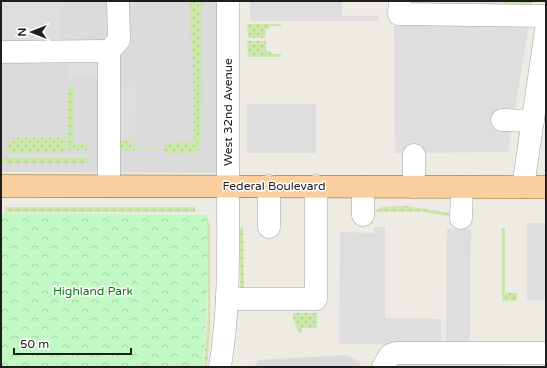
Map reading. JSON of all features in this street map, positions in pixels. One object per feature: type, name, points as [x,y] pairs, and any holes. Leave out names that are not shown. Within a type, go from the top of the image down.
[{"type":"main road","name":"Federal Boulevard","points":[[1,186],[546,187]]},
{"type":"street","points":[[109,186],[109,51],[119,40],[118,1]]},
{"type":"street","name":"West 32nd Avenue","points":[[220,367],[227,299],[228,1]]},
{"type":"street","points":[[400,1],[399,14],[546,16]]},
{"type":"street","points":[[523,187],[533,120],[541,45]]},
{"type":"street","points":[[1,52],[109,51]]},
{"type":"street","points":[[502,120],[533,120]]},
{"type":"street","points":[[414,156],[414,187]]},
{"type":"street","points":[[269,186],[269,227]]},
{"type":"street","points":[[227,299],[316,299],[316,186]]},
{"type":"street","points":[[363,187],[363,215]]},
{"type":"street","points":[[462,187],[462,218]]},
{"type":"street","points":[[383,367],[390,355],[396,353],[546,353]]},
{"type":"shaded area","points":[[1,1],[218,1],[219,173],[1,172]]},
{"type":"shaded area","points":[[1,1],[62,1],[62,41],[1,42]]},
{"type":"shaded area","points":[[250,1],[342,1],[342,16],[378,16],[378,21],[250,21]]},
{"type":"shaded area","points":[[400,1],[501,1],[500,15],[399,14]]},
{"type":"shaded area","points":[[529,24],[508,152],[395,153],[394,26]]},
{"type":"shaded area","points":[[99,61],[99,78],[69,78],[69,62]]},
{"type":"shaded area","points":[[115,87],[136,87],[136,114],[129,114],[129,136],[115,136]]},
{"type":"shaded area","points":[[247,104],[316,104],[316,153],[247,153]]},
{"type":"shaded area","points":[[527,223],[546,223],[546,300],[527,300]]},
{"type":"shaded area","points":[[374,227],[385,227],[385,318],[441,319],[441,345],[339,344],[340,232],[374,233]]},
{"type":"shaded area","points":[[447,229],[471,229],[470,345],[446,345]]},
{"type":"shaded area","points":[[345,355],[361,362],[359,367],[255,367],[258,360]]},
{"type":"shaded area","points":[[396,357],[494,358],[509,367],[392,367]]},
{"type":"green space","points":[[190,1],[202,1],[201,141],[194,141],[193,54],[191,54]]},
{"type":"green space","points":[[502,1],[532,1],[531,10],[502,12]]},
{"type":"green space","points":[[247,24],[281,24],[281,26],[270,26],[270,29],[266,29],[265,38],[248,38]]},
{"type":"green space","points":[[247,41],[266,41],[266,51],[271,51],[271,54],[281,54],[281,57],[248,57]]},
{"type":"green space","points":[[74,86],[74,144],[88,144],[88,150],[68,150],[68,87]]},
{"type":"green space","points":[[13,138],[65,138],[65,152],[7,153],[7,142],[12,142]]},
{"type":"green space","points":[[116,140],[131,140],[131,148],[159,147],[159,149],[116,150]]},
{"type":"green space","points":[[201,142],[196,153],[165,154],[165,143]]},
{"type":"green space","points":[[1,158],[88,158],[88,164],[1,164]]},
{"type":"green space","points":[[407,206],[456,214],[456,217],[422,212],[374,212],[382,207]]},
{"type":"green space","points":[[5,207],[195,207],[195,212],[5,212]]},
{"type":"green space","name":"Highland Park","points":[[1,213],[207,215],[207,310],[202,367],[1,367]]},
{"type":"green space","points":[[207,216],[210,225],[210,331],[207,367],[204,367],[208,315]]},
{"type":"green space","points":[[243,226],[244,290],[240,290],[240,229]]},
{"type":"green space","points":[[502,228],[505,228],[505,293],[517,293],[517,301],[502,301]]},
{"type":"green space","points":[[293,313],[317,313],[317,328],[302,328],[302,333],[299,333],[293,319]]}]
